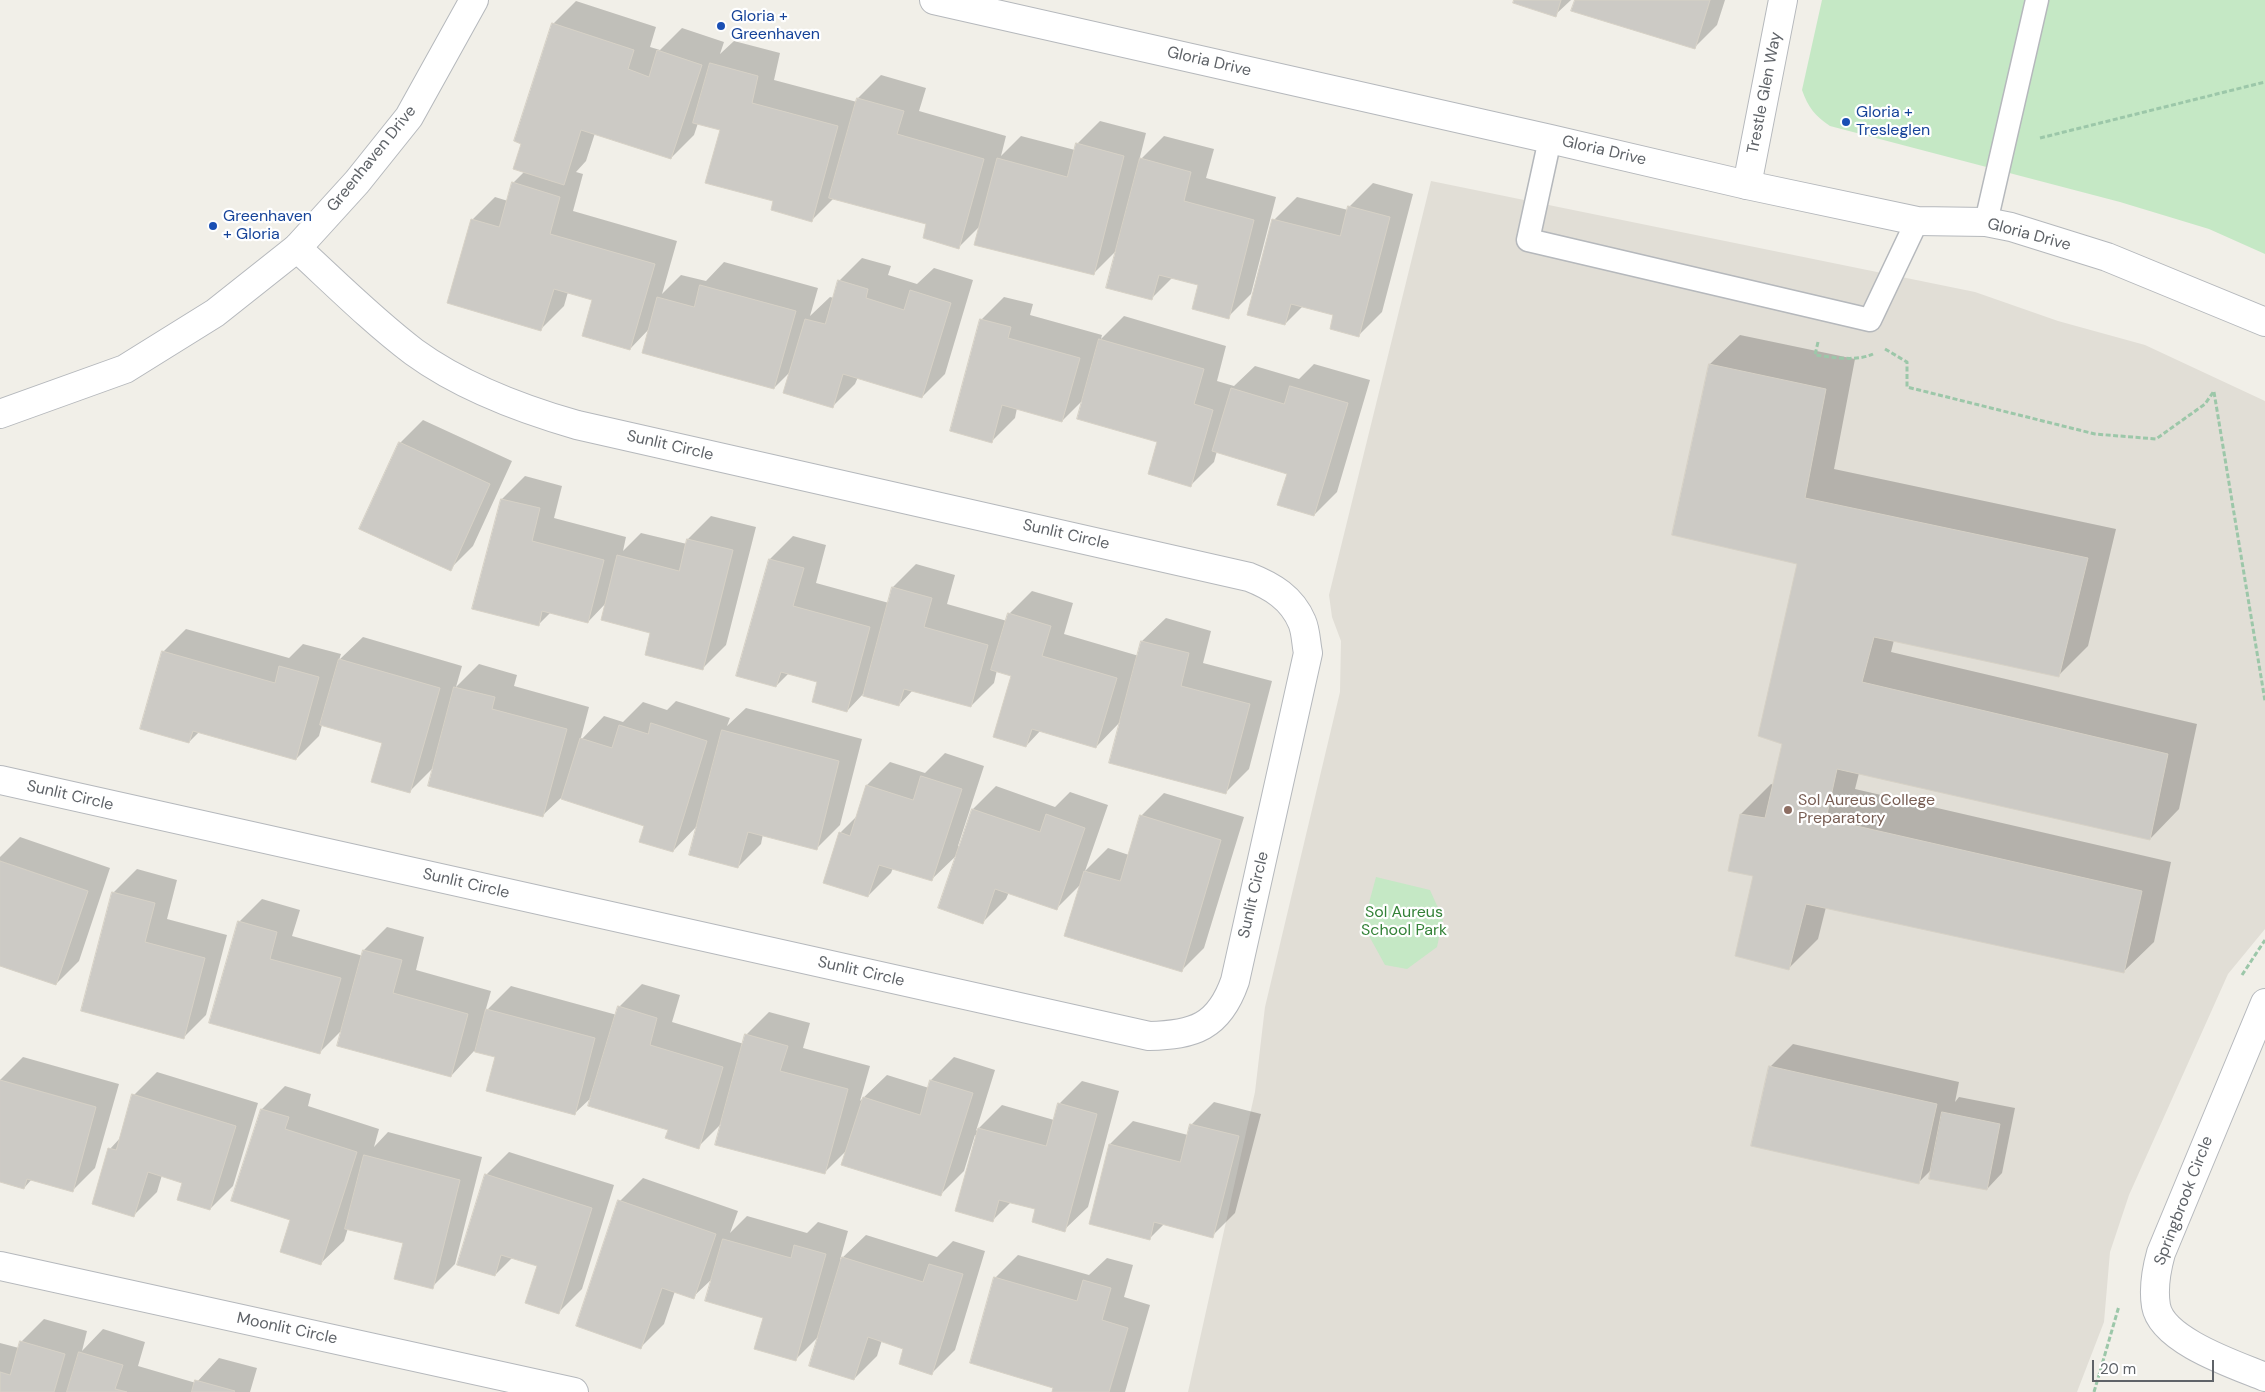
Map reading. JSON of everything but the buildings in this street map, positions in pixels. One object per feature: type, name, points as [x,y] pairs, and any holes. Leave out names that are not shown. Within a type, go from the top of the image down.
[{"type":"street","name":"Greenhaven Drive","points":[[0,414],[125,369],[215,313],[297,248],[357,182],[409,118],[474,0]]},
{"type":"street","name":"Gloria Drive","points":[[934,0],[1550,138],[1747,185],[1917,220],[1986,222],[2106,258],[2265,322]]},
{"type":"street","name":"Trestle Glen Way","points":[[1747,185],[1783,0]]},
{"type":"street","name":"Sunlit Circle","points":[[0,780],[1149,1036],[1179,1035],[1198,1029],[1216,1015],[1229,996],[1308,654],[1303,623],[1289,600],[1271,585],[1249,577],[578,426],[537,414],[473,387],[415,352],[297,248]]},
{"type":"street","name":"Springbrook Circle","points":[[2265,1003],[2160,1253],[2155,1278],[2156,1308],[2167,1326],[2192,1346],[2265,1377]]},
{"type":"street","name":"Moonlit Circle","points":[[0,1266],[574,1392]]},
{"type":"lane","points":[[1986,222],[2037,0]]},
{"type":"lane","points":[[1550,138],[1528,240],[1870,320],[1917,220]]},
{"type":"path","points":[[2008,129],[2040,138],[2265,82]]},
{"type":"path","points":[[1883,348],[1907,362],[1907,387],[2094,434],[2156,440],[2205,404],[2214,391],[2265,701]]},
{"type":"path","points":[[1815,355],[1836,358],[1867,357],[1875,352]]},
{"type":"path","points":[[2094,1392],[2120,1302]]},
{"type":"shaded area","name":"Sol Aureus College Preparatory","points":[[1431,181],[1975,292],[2058,321],[2145,345],[2265,401],[2265,929],[2228,974],[2129,1195],[2110,1252],[2104,1322],[2077,1392],[1188,1392],[1255,1092],[1265,1007],[1340,692],[1341,641],[1332,617],[1329,595]]},
{"type":"green space","points":[[1822,0],[2265,0],[2265,254],[2209,229],[2120,202],[1830,126],[1813,111],[1802,90]]},
{"type":"green space","name":"Sol Aureus School Park","points":[[1376,877],[1430,890],[1443,919],[1437,947],[1407,969],[1385,965],[1363,925]]},
{"type":"place","name":"Gloria + Greenhaven","points":[[721,26]]},
{"type":"place","name":"Gloria + Tresleglen","points":[[1846,122]]},
{"type":"place","name":"Greenhaven + Gloria","points":[[213,226]]},
{"type":"place","name":"Sol Aureus College Preparatory","points":[[1788,810]]}]
